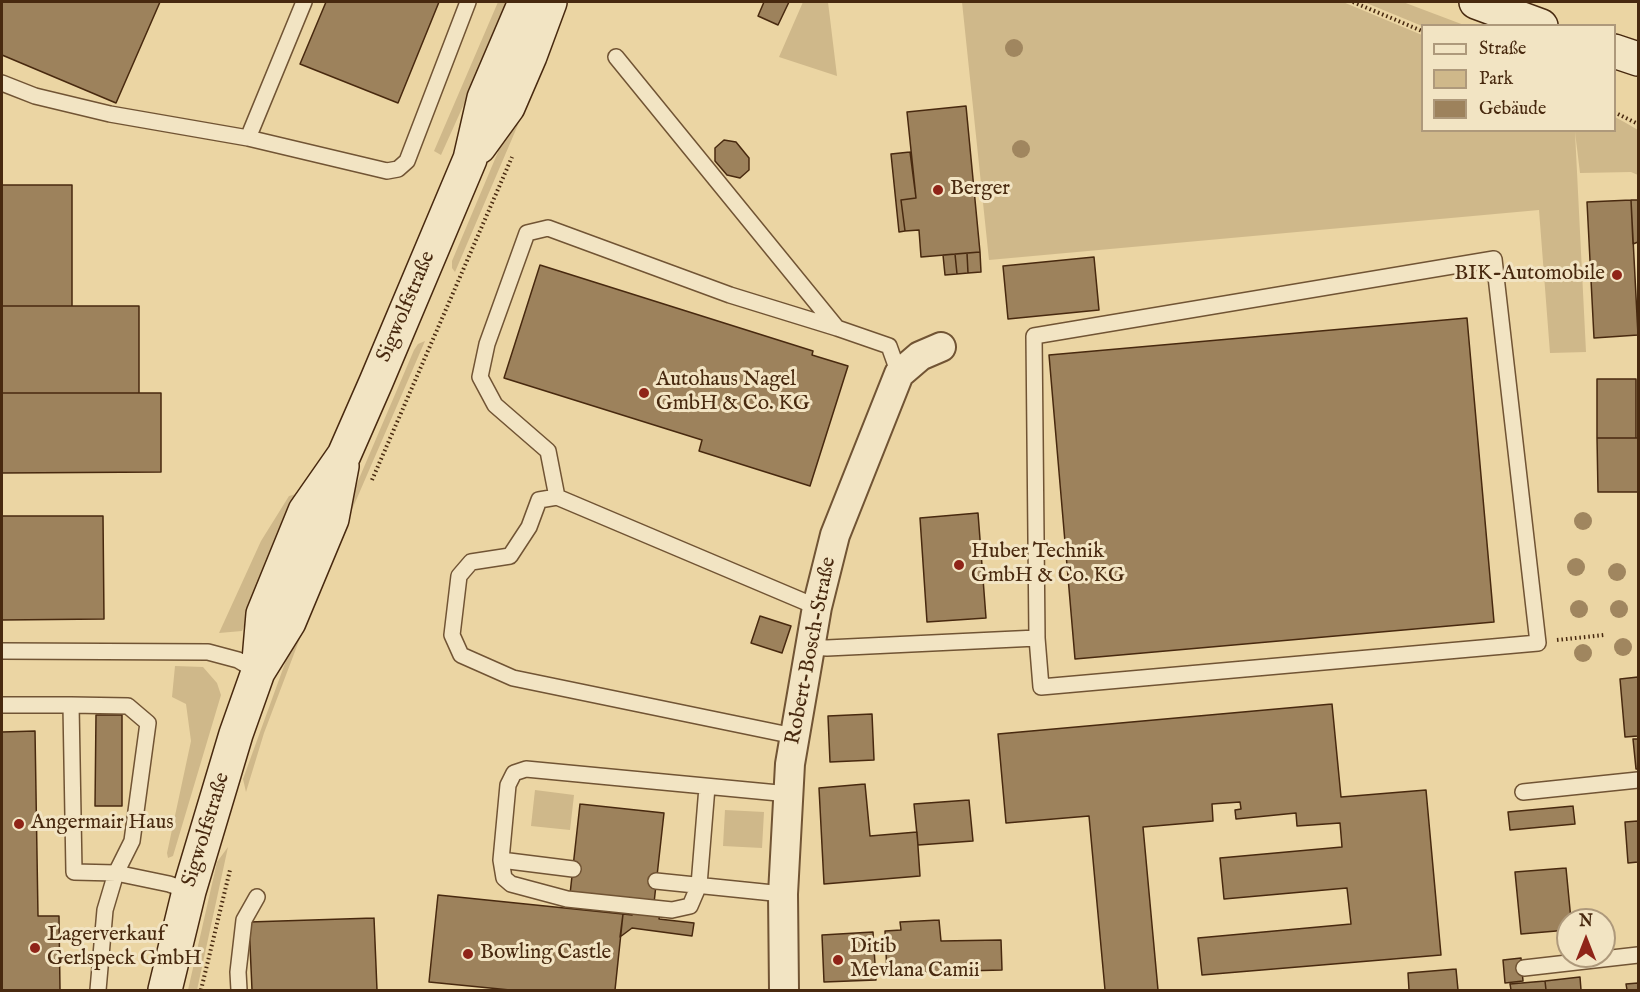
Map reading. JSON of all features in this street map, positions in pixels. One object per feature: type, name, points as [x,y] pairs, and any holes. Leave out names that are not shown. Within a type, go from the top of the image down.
[{"type":"street","name":"Sigwolfstraße","points":[[165,990],[189,891],[236,734],[258,672],[290,622],[332,519],[344,455],[470,159],[484,98],[525,2]]},
{"type":"street","name":"Sigwolfstraße","points":[[470,159],[508,106],[550,2]]},
{"type":"street","points":[[1476,2],[1536,24]]},
{"type":"street","points":[[1616,52],[1638,59]]},
{"type":"street","name":"Robert-Bosch-Straße","points":[[784,990],[783,894],[789,794],[794,736],[817,607],[835,535],[899,374],[920,356],[942,347]]},
{"type":"lane","points":[[248,138],[304,2]]},
{"type":"lane","points":[[2,83],[35,96],[110,114],[248,138],[387,171],[398,169],[407,161],[468,2]]},
{"type":"lane","points":[[616,57],[837,328]]},
{"type":"lane","points":[[556,497],[548,451],[495,405],[480,377],[487,344],[527,233],[548,228],[730,295],[889,346],[899,374]]},
{"type":"lane","points":[[1494,259],[1538,643],[1041,687],[1037,638],[1034,336],[1494,259]]},
{"type":"lane","points":[[794,736],[513,678],[461,655],[453,635],[459,576],[471,562],[510,556],[529,527],[539,500],[556,497],[817,607]]},
{"type":"lane","points":[[810,647],[1037,638]]},
{"type":"lane","points":[[2,651],[208,652],[238,660],[258,672]]},
{"type":"lane","points":[[2,705],[128,706],[148,723],[132,841],[116,873],[105,910],[98,990]]},
{"type":"lane","points":[[71,705],[75,872],[116,873],[169,884],[189,891]]},
{"type":"lane","points":[[707,787],[699,885],[690,906],[672,910],[567,899],[511,884],[504,878],[501,860],[508,785],[514,773],[526,769],[789,794]]},
{"type":"lane","points":[[1523,792],[1638,780]]},
{"type":"lane","points":[[501,860],[573,869]]},
{"type":"lane","points":[[656,881],[783,894]]},
{"type":"lane","points":[[238,990],[244,920],[257,897]]},
{"type":"lane","points":[[1524,968],[1638,955]]},
{"type":"path","points":[[1353,2],[1421,31]]},
{"type":"path","points":[[1616,113],[1638,124]]},
{"type":"path","points":[[369,488],[514,153]]},
{"type":"path","points":[[1538,643],[1604,635]]},
{"type":"path","points":[[201,990],[231,864]]},
{"type":"green space","points":[[498,2],[510,2],[441,155],[434,151]]},
{"type":"green space","points":[[803,2],[828,2],[837,76],[779,57]]},
{"type":"green space","points":[[962,2],[1343,2],[1421,35],[1421,132],[1575,132],[1586,352],[1550,353],[1539,210],[989,260]]},
{"type":"green space","points":[[1364,2],[1403,2],[1461,24],[1421,26]]},
{"type":"green space","points":[[533,69],[541,71],[455,272],[452,268],[452,261]]},
{"type":"green space","points":[[1616,118],[1638,130],[1638,175],[1631,172],[1580,173],[1575,132],[1616,132]]},
{"type":"green space","points":[[425,341],[325,572],[320,570],[414,350],[418,344]]},
{"type":"green space","points":[[300,493],[242,631],[219,633],[261,541],[289,496]]},
{"type":"green space","points":[[313,586],[319,588],[264,733],[246,792],[243,779]]},
{"type":"green space","points":[[175,666],[203,667],[217,683],[221,695],[173,856],[168,858],[167,853],[191,741],[186,704],[172,697]]},
{"type":"green space","points":[[535,790],[574,795],[570,830],[531,826]]},
{"type":"green space","points":[[725,810],[764,812],[762,848],[723,846]]},
{"type":"green space","points":[[228,847],[197,990],[188,990],[217,862]]},
{"type":"building","points":[[2,2],[160,2],[116,103],[2,55]]},
{"type":"building","points":[[326,2],[439,2],[398,103],[300,64]]},
{"type":"building","points":[[764,2],[789,2],[778,25],[758,16]]},
{"type":"building","points":[[966,106],[980,252],[921,257],[919,230],[905,231],[901,200],[916,198],[907,112]]},
{"type":"building","points":[[724,140],[736,142],[749,158],[749,170],[740,178],[727,175],[715,161],[715,148]]},
{"type":"building","points":[[910,152],[916,198],[901,200],[905,231],[899,232],[891,154]]},
{"type":"building","points":[[2,185],[72,185],[72,306],[2,306]]},
{"type":"building","points":[[1631,200],[1638,335],[1594,338],[1587,202]]},
{"type":"building","points":[[1631,200],[1638,200],[1638,242],[1633,244]]},
{"type":"building","points":[[980,252],[981,272],[968,273],[967,253]]},
{"type":"building","points":[[967,253],[968,273],[957,274],[955,254]]},
{"type":"building","points":[[955,254],[957,274],[945,275],[943,255]]},
{"type":"building","points":[[1094,257],[1099,310],[1008,319],[1003,266]]},
{"type":"building","points":[[540,265],[813,351],[812,355],[848,366],[810,486],[699,451],[702,440],[504,378]]},
{"type":"building","points":[[2,306],[139,306],[139,393],[2,393]]},
{"type":"building","points":[[1467,318],[1494,622],[1075,659],[1049,355]]},
{"type":"building","points":[[1597,379],[1636,379],[1636,438],[1597,438]]},
{"type":"building","points":[[2,393],[161,393],[161,472],[2,473]]},
{"type":"building","points":[[1597,438],[1638,438],[1638,492],[1598,492]]},
{"type":"building","points":[[978,513],[986,618],[927,622],[920,518]]},
{"type":"building","points":[[2,516],[103,516],[104,619],[2,620]]},
{"type":"building","points":[[760,616],[791,626],[782,653],[751,643]]},
{"type":"building","points":[[1638,677],[1638,736],[1625,737],[1620,679]]},
{"type":"building","points":[[1332,704],[1341,797],[1426,790],[1441,955],[1202,975],[1198,938],[1351,924],[1347,888],[1224,899],[1220,858],[1342,847],[1340,823],[1297,826],[1296,813],[1236,819],[1235,810],[1241,809],[1240,802],[1212,804],[1213,821],[1143,827],[1158,990],[1105,990],[1089,816],[1006,823],[998,734]]},
{"type":"building","points":[[872,714],[874,760],[830,762],[828,716]]},
{"type":"building","points":[[96,715],[122,715],[122,806],[95,806]]},
{"type":"building","name":"Angermair Haus","points":[[35,731],[38,916],[59,916],[60,990],[2,990],[2,732]]},
{"type":"building","points":[[1633,739],[1638,739],[1638,769],[1636,769]]},
{"type":"building","points":[[865,784],[870,836],[917,832],[920,876],[824,884],[819,788]]},
{"type":"building","points":[[969,800],[973,841],[918,845],[914,804]]},
{"type":"building","points":[[580,804],[664,813],[654,903],[570,894]]},
{"type":"building","points":[[1573,806],[1575,824],[1510,830],[1508,812]]},
{"type":"building","points":[[1638,821],[1638,862],[1628,863],[1625,822]]},
{"type":"building","points":[[1566,868],[1570,908],[1556,908],[1556,931],[1521,934],[1515,872]]},
{"type":"building","points":[[438,895],[623,914],[615,990],[510,990],[429,982]]},
{"type":"building","points":[[633,910],[660,914],[659,919],[694,923],[692,936],[632,928],[620,937],[623,914],[632,915]]},
{"type":"building","points":[[374,918],[377,990],[252,990],[249,922]]},
{"type":"building","points":[[939,920],[941,941],[1001,940],[1002,970],[887,973],[885,931],[901,930],[900,922]]},
{"type":"building","points":[[873,932],[876,980],[824,982],[822,935]]},
{"type":"building","points":[[1521,958],[1523,981],[1505,983],[1503,960]]},
{"type":"building","points":[[1456,969],[1458,990],[1409,990],[1408,973]]},
{"type":"building","points":[[1580,977],[1581,990],[1546,990],[1545,981]]},
{"type":"building","points":[[1545,981],[1546,990],[1511,990],[1510,984]]},
{"type":"building","points":[[1638,983],[1638,990],[1627,990],[1626,984]]},
{"type":"place","name":"Berger","points":[[938,190]]},
{"type":"place","name":"BIK-Automobile","points":[[1617,275]]},
{"type":"place","name":"Autohaus Nagel GmbH & Co. KG","points":[[644,393]]},
{"type":"place","name":"Huber Technik GmbH & Co. KG","points":[[959,565]]},
{"type":"place","name":"Angermair Haus","points":[[19,824]]},
{"type":"place","name":"Lagerverkauf Gerlspeck GmbH","points":[[35,948]]},
{"type":"place","name":"Bowling Castle","points":[[468,954]]},
{"type":"place","name":"Ditib Mevlana Camii","points":[[838,960]]}]
